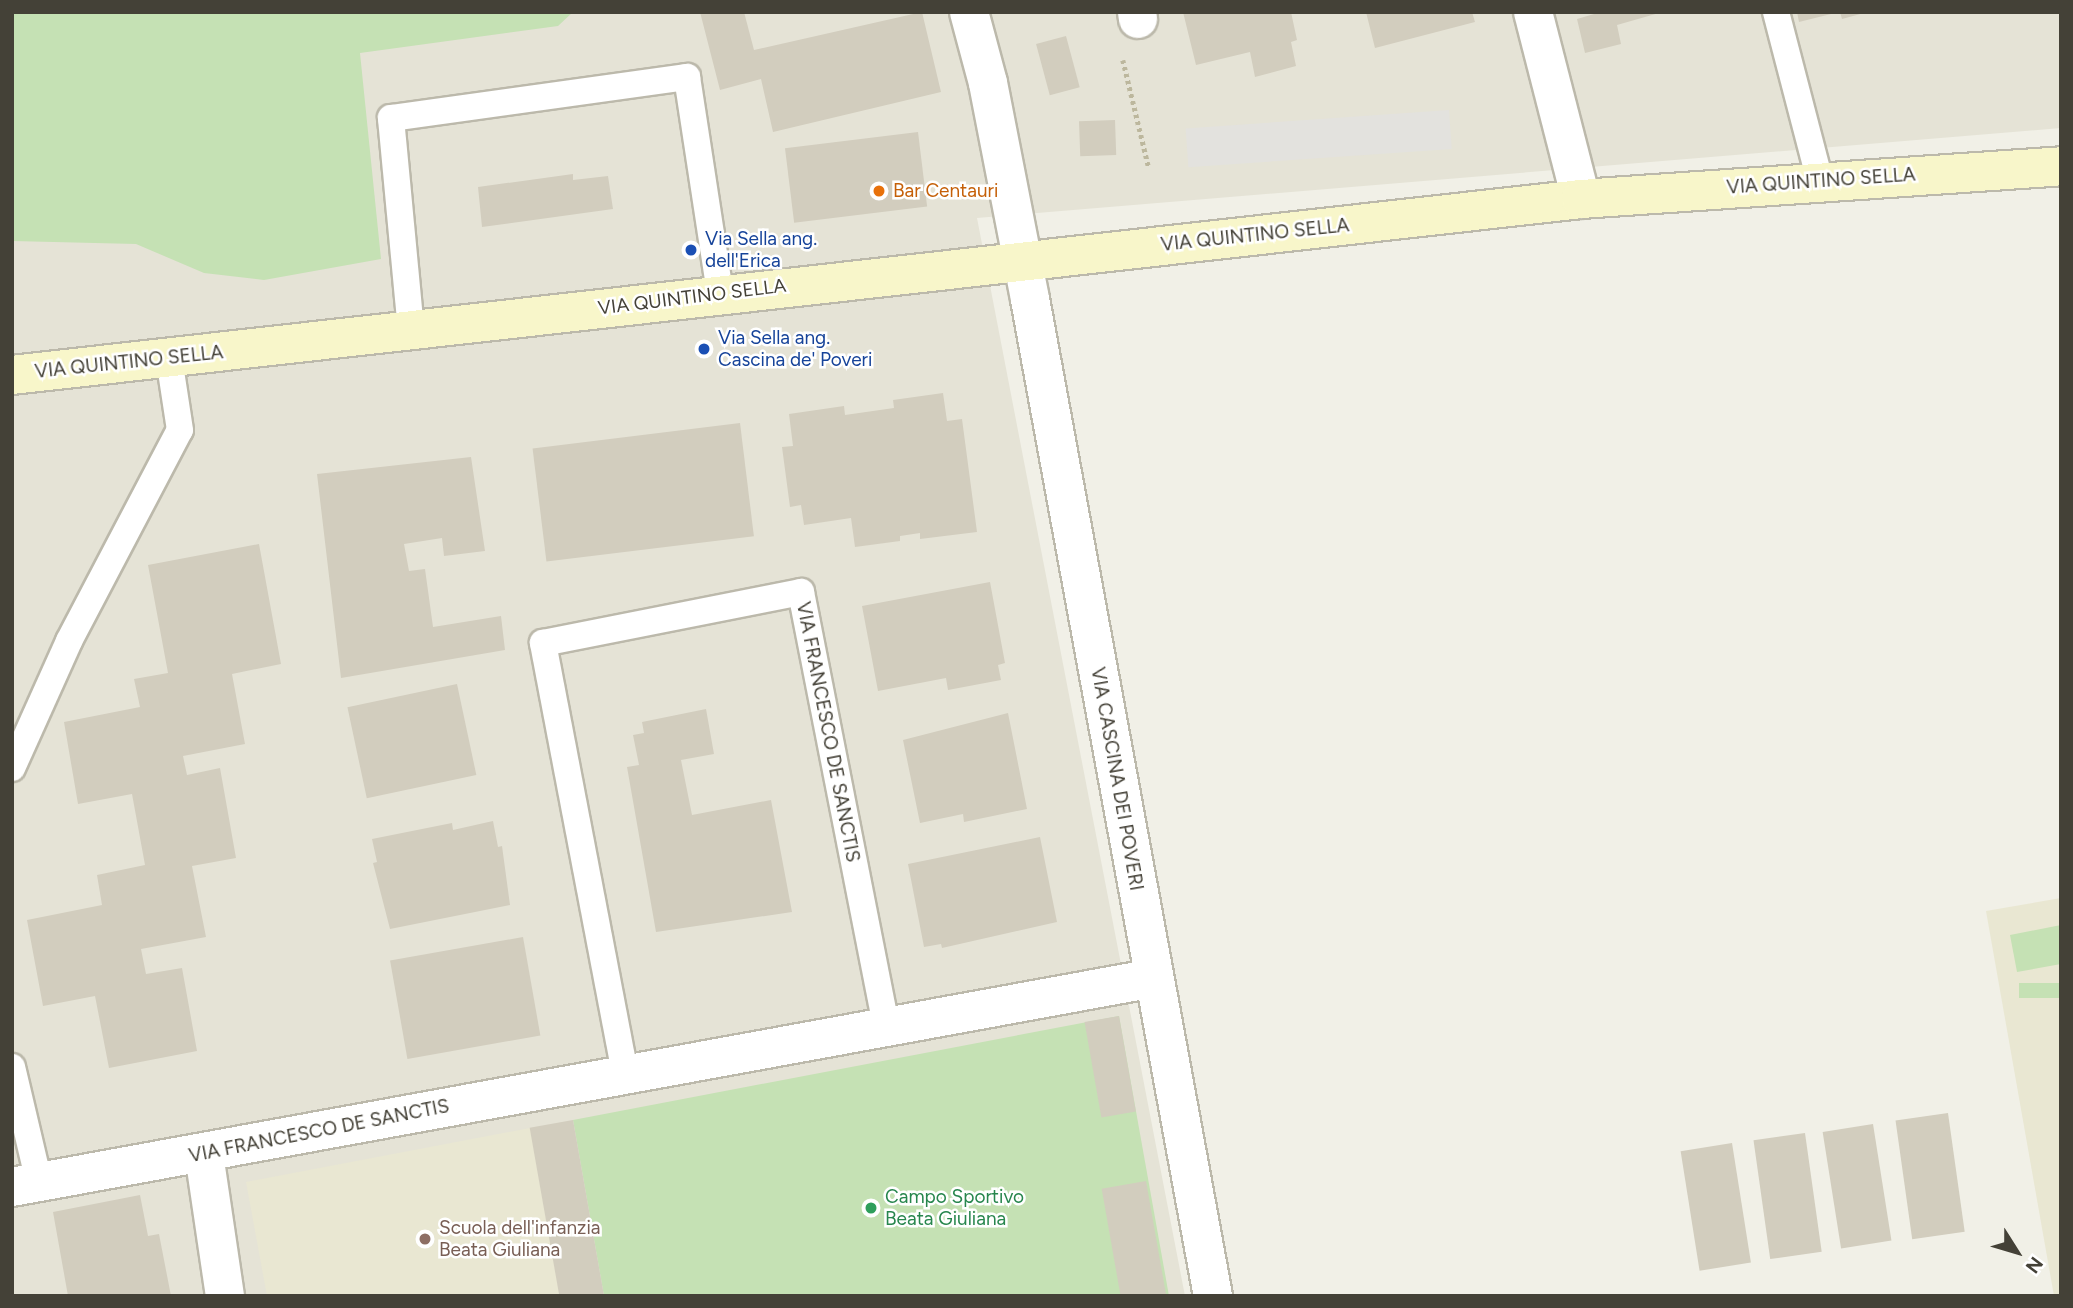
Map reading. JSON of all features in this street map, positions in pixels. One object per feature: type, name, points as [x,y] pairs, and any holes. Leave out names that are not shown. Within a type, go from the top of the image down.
[{"type":"street","name":"VIA CASCINA DEI POVERI","points":[[969,12],[988,83],[1023,262],[1213,1296]]},
{"type":"street","points":[[1533,12],[1581,199]]},
{"type":"street","name":"VIA QUINTINO SELLA","points":[[12,375],[720,293],[1581,199],[2061,166]]},
{"type":"street","name":"VIA FRANCESCO DE SANCTIS","points":[[26,1184],[204,1154],[886,1024],[1154,978]]},
{"type":"street","points":[[204,1154],[225,1296]]},
{"type":"lane","points":[[1776,12],[1820,181]]},
{"type":"lane","points":[[411,330],[391,118],[687,77],[720,293]]},
{"type":"lane","points":[[12,768],[69,641],[180,430],[169,358]]},
{"type":"lane","name":"VIA FRANCESCO DE SANCTIS","points":[[625,1073],[543,643],[801,592],[886,1024]]},
{"type":"lane","points":[[12,1067],[26,1184]]},
{"type":"path","points":[[1138,16],[1118,40],[1149,169]]},
{"type":"shaded area","points":[[12,12],[2061,12],[2061,128],[977,218],[1185,1296],[12,1296]]},
{"type":"shaded area","points":[[1449,110],[1452,149],[1188,167],[1186,128]]},
{"type":"shaded area","points":[[2061,898],[2061,1296],[2054,1296],[1986,911]]},
{"type":"shaded area","name":"Scuola dell'infanzia Beata Giuliana","points":[[530,1128],[605,1296],[267,1296],[246,1182]]},
{"type":"green space","points":[[12,12],[573,12],[558,26],[360,53],[381,259],[264,280],[204,273],[136,244],[12,241]]},
{"type":"green space","points":[[2061,925],[2061,964],[2017,972],[2010,935]]},
{"type":"green space","points":[[2019,983],[2061,983],[2061,998],[2019,998]]},
{"type":"green space","name":"Campo Sportivo Beata Giuliana","points":[[1119,1016],[1169,1296],[604,1296],[573,1120]]},
{"type":"building","points":[[700,12],[744,12],[754,50],[922,12],[941,92],[773,132],[761,79],[720,90]]},
{"type":"building","points":[[1183,12],[1291,12],[1297,40],[1291,42],[1296,66],[1255,77],[1250,52],[1196,65]]},
{"type":"building","points":[[1366,12],[1472,12],[1475,22],[1375,48]]},
{"type":"building","points":[[1601,12],[1659,13],[1617,25],[1621,44],[1585,53],[1577,19]]},
{"type":"building","points":[[1797,12],[1835,12],[1835,13],[1799,22]]},
{"type":"building","points":[[1840,12],[1864,12],[1864,13],[1842,19]]},
{"type":"building","points":[[1066,36],[1080,87],[1050,95],[1036,44]]},
{"type":"building","points":[[1115,120],[1116,155],[1080,156],[1079,121]]},
{"type":"building","points":[[918,132],[927,206],[794,223],[785,148]]},
{"type":"building","points":[[573,174],[573,180],[608,176],[613,209],[482,227],[478,187]]},
{"type":"building","points":[[943,393],[947,421],[962,419],[977,532],[920,539],[920,533],[900,536],[900,541],[855,547],[851,518],[804,525],[801,505],[790,507],[782,447],[793,446],[789,414],[844,406],[845,415],[894,408],[893,400]]},
{"type":"building","points":[[740,423],[754,536],[546,562],[533,448]]},
{"type":"building","points":[[471,457],[485,551],[444,556],[442,538],[404,544],[409,571],[425,569],[433,627],[501,616],[505,650],[341,678],[317,474]]},
{"type":"building","points":[[259,544],[281,664],[232,674],[245,744],[183,756],[187,775],[220,768],[236,858],[192,866],[206,937],[141,949],[146,974],[182,968],[197,1051],[109,1068],[95,996],[43,1006],[27,920],[102,905],[97,875],[145,865],[132,794],[78,804],[64,722],[140,707],[134,679],[168,673],[148,565]]},
{"type":"building","points":[[990,582],[1005,663],[998,665],[1001,680],[948,690],[946,678],[878,691],[862,606]]},
{"type":"building","points":[[457,684],[476,775],[367,798],[347,707]]},
{"type":"building","points":[[706,709],[714,754],[681,760],[692,815],[771,800],[792,912],[656,932],[627,767],[639,765],[633,735],[644,733],[642,722]]},
{"type":"building","points":[[1008,713],[1027,809],[964,822],[963,814],[920,823],[903,740]]},
{"type":"building","points":[[493,821],[498,847],[502,846],[510,905],[390,929],[373,863],[377,862],[372,839],[452,823],[453,830]]},
{"type":"building","points":[[1040,837],[1057,922],[942,948],[941,944],[924,947],[908,864]]},
{"type":"building","points":[[523,937],[540,1035],[407,1059],[390,960]]},
{"type":"building","points":[[1119,1016],[1136,1112],[1101,1118],[1085,1022]]},
{"type":"building","points":[[1948,1113],[1965,1232],[1912,1239],[1896,1120]]},
{"type":"building","points":[[573,1120],[604,1296],[559,1296],[530,1128]]},
{"type":"building","points":[[1873,1124],[1891,1241],[1841,1249],[1823,1132]]},
{"type":"building","points":[[1805,1133],[1822,1252],[1770,1259],[1754,1140]]},
{"type":"building","points":[[1732,1143],[1751,1263],[1700,1271],[1681,1151]]},
{"type":"building","points":[[1146,1181],[1166,1296],[1121,1296],[1102,1189]]},
{"type":"building","points":[[140,1195],[148,1236],[159,1234],[171,1296],[68,1296],[53,1212]]},
{"type":"place","name":"Bar Centauri","points":[[879,191]]},
{"type":"place","name":"Via Sella ang. dell'Erica","points":[[691,250]]},
{"type":"place","name":"Via Sella ang. Cascina de' Poveri","points":[[704,349]]},
{"type":"place","name":"Campo Sportivo Beata Giuliana","points":[[871,1208]]},
{"type":"place","name":"Scuola dell'infanzia Beata Giuliana","points":[[425,1239]]}]
